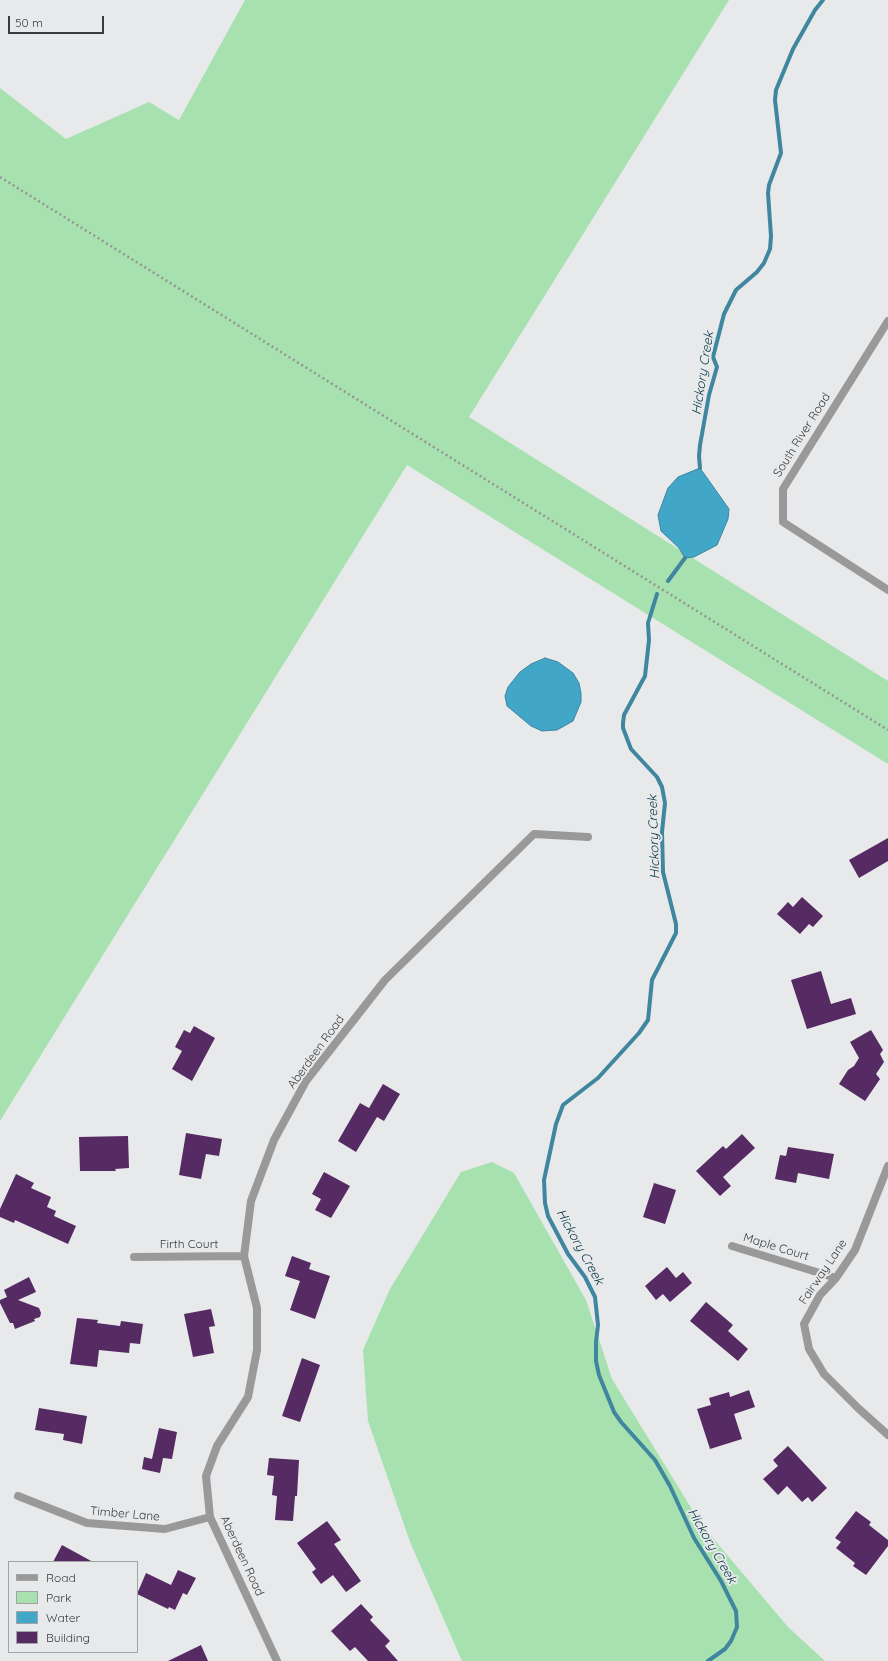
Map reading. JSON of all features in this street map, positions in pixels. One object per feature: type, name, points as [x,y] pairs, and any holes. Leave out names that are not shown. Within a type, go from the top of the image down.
[{"type":"street","name":"South River Road","points":[[888,321],[783,489],[783,522],[888,590]]},
{"type":"street","name":"Aberdeen Road","points":[[277,1661],[210,1517],[206,1476],[217,1446],[248,1397],[258,1350],[257,1308],[244,1256],[251,1202],[274,1140],[306,1082],[385,980],[534,834],[588,837]]},
{"type":"street","name":"Fairway Lane","points":[[888,1166],[855,1250],[836,1278],[820,1295],[804,1324],[809,1349],[824,1374],[888,1435]]},
{"type":"street","name":"Maple Court","points":[[732,1246],[836,1278]]},
{"type":"street","name":"Firth Court","points":[[134,1257],[244,1256]]},
{"type":"street","name":"Timber Lane","points":[[18,1496],[87,1523],[165,1529],[210,1517]]},
{"type":"path","points":[[0,177],[888,730]]},
{"type":"green space","points":[[245,0],[729,0],[469,417],[888,681],[888,764],[407,465],[0,1121],[0,88],[66,139],[149,102],[179,120]]},
{"type":"green space","points":[[492,1162],[514,1173],[586,1300],[612,1379],[701,1524],[788,1627],[825,1661],[462,1661],[410,1542],[368,1421],[363,1350],[390,1289],[461,1172]]},
{"type":"water","points":[[700,468],[729,509],[728,519],[717,545],[694,557],[685,558],[679,548],[661,531],[658,515],[668,488],[678,477]]},
{"type":"water","points":[[545,658],[558,662],[573,673],[579,683],[581,702],[573,721],[557,730],[542,731],[531,726],[507,706],[505,696],[508,687],[520,672],[531,664]]},
{"type":"building","points":[[888,838],[888,861],[859,878],[849,860]]},
{"type":"building","points":[[802,897],[823,916],[813,927],[809,924],[800,934],[777,914],[788,902],[793,907]]},
{"type":"building","points":[[821,971],[831,1004],[851,998],[856,1014],[807,1029],[791,980]]},
{"type":"building","points":[[194,1026],[215,1038],[192,1081],[172,1069],[182,1051],[175,1047],[184,1030],[190,1033]]},
{"type":"building","points":[[871,1030],[883,1050],[880,1054],[884,1062],[876,1074],[880,1079],[865,1101],[839,1084],[848,1070],[854,1066],[859,1058],[850,1042]]},
{"type":"building","points":[[383,1084],[400,1094],[384,1121],[377,1117],[356,1152],[338,1141],[360,1103],[369,1108]]},
{"type":"building","points":[[186,1133],[222,1139],[219,1156],[206,1154],[201,1179],[179,1175]]},
{"type":"building","points":[[742,1134],[755,1148],[723,1177],[731,1186],[720,1196],[696,1171],[723,1146],[726,1149]]},
{"type":"building","points":[[128,1136],[129,1168],[115,1169],[116,1171],[80,1171],[79,1137]]},
{"type":"building","points":[[788,1147],[834,1154],[829,1179],[798,1173],[796,1183],[775,1179],[780,1155],[786,1156]]},
{"type":"building","points":[[324,1172],[350,1186],[331,1218],[315,1210],[321,1199],[312,1194]]},
{"type":"building","points":[[16,1174],[34,1183],[31,1188],[51,1197],[47,1207],[56,1211],[54,1216],[76,1226],[68,1244],[15,1220],[14,1223],[0,1217],[0,1209]]},
{"type":"building","points":[[654,1183],[676,1190],[665,1224],[643,1217]]},
{"type":"building","points":[[292,1256],[311,1263],[309,1269],[330,1276],[315,1319],[290,1310],[300,1281],[285,1276]]},
{"type":"building","points":[[667,1267],[676,1278],[683,1272],[692,1283],[670,1302],[663,1294],[656,1300],[645,1286]]},
{"type":"building","points":[[29,1277],[36,1292],[18,1300],[39,1308],[41,1313],[40,1317],[34,1319],[35,1321],[15,1329],[13,1323],[10,1323],[0,1300],[7,1297],[4,1290]]},
{"type":"building","points":[[706,1302],[733,1325],[728,1331],[748,1349],[738,1361],[690,1321]]},
{"type":"building","points":[[211,1309],[215,1326],[209,1327],[214,1353],[193,1357],[184,1314]]},
{"type":"building","points":[[77,1318],[98,1320],[97,1323],[120,1326],[121,1321],[143,1324],[140,1344],[130,1343],[129,1353],[99,1350],[97,1367],[70,1364]]},
{"type":"building","points":[[302,1358],[320,1365],[300,1422],[282,1416]]},
{"type":"building","points":[[749,1390],[755,1407],[734,1414],[742,1439],[710,1449],[697,1409],[711,1405],[709,1398],[729,1392],[730,1397]]},
{"type":"building","points":[[39,1408],[87,1416],[82,1444],[63,1440],[64,1434],[35,1430]]},
{"type":"building","points":[[159,1428],[177,1432],[172,1459],[163,1458],[160,1473],[142,1469],[144,1457],[152,1459]]},
{"type":"building","points":[[788,1446],[827,1488],[812,1502],[808,1497],[802,1502],[787,1486],[778,1495],[763,1479],[778,1466],[773,1460]]},
{"type":"building","points":[[269,1458],[299,1460],[297,1496],[295,1496],[293,1521],[275,1520],[277,1496],[272,1495],[274,1476],[267,1475]]},
{"type":"building","points":[[856,1511],[871,1522],[869,1525],[888,1540],[888,1546],[866,1575],[853,1566],[855,1563],[836,1548],[841,1542],[835,1538]]},
{"type":"building","points":[[327,1521],[341,1540],[334,1544],[361,1581],[346,1592],[333,1575],[321,1584],[312,1572],[316,1569],[297,1543]]},
{"type":"building","points":[[62,1545],[91,1561],[54,1561]]},
{"type":"building","points":[[178,1570],[196,1578],[187,1595],[183,1593],[175,1610],[169,1607],[168,1609],[138,1594],[146,1573],[171,1585]]},
{"type":"building","points":[[361,1604],[373,1617],[370,1620],[390,1641],[385,1646],[398,1661],[368,1661],[355,1647],[350,1651],[331,1631]]},
{"type":"building","points":[[201,1645],[208,1661],[168,1661]]},
{"type":"waterway","name":"Hickory Creek","points":[[700,468],[700,445],[709,395],[717,367],[713,357],[724,314],[736,290],[757,272],[764,263],[770,249],[771,236],[768,193],[769,185],[781,153],[775,100],[776,90],[793,49],[815,10],[823,0]]},
{"type":"waterway","name":"Hickory Creek","points":[[668,581],[685,558]]},
{"type":"waterway","name":"Hickory Creek","points":[[657,594],[648,623],[649,640],[645,676],[624,715],[623,728],[631,749],[657,777],[662,787],[665,803],[662,832],[663,872],[676,924],[676,933],[652,980],[648,1020],[639,1033],[598,1078],[563,1105],[556,1124],[544,1180],[545,1203],[548,1216],[568,1254],[585,1277],[595,1297],[598,1325],[596,1361],[599,1375],[614,1412],[655,1460],[670,1486],[694,1538],[721,1581],[736,1611],[737,1627],[731,1641],[725,1649],[708,1661]]}]
